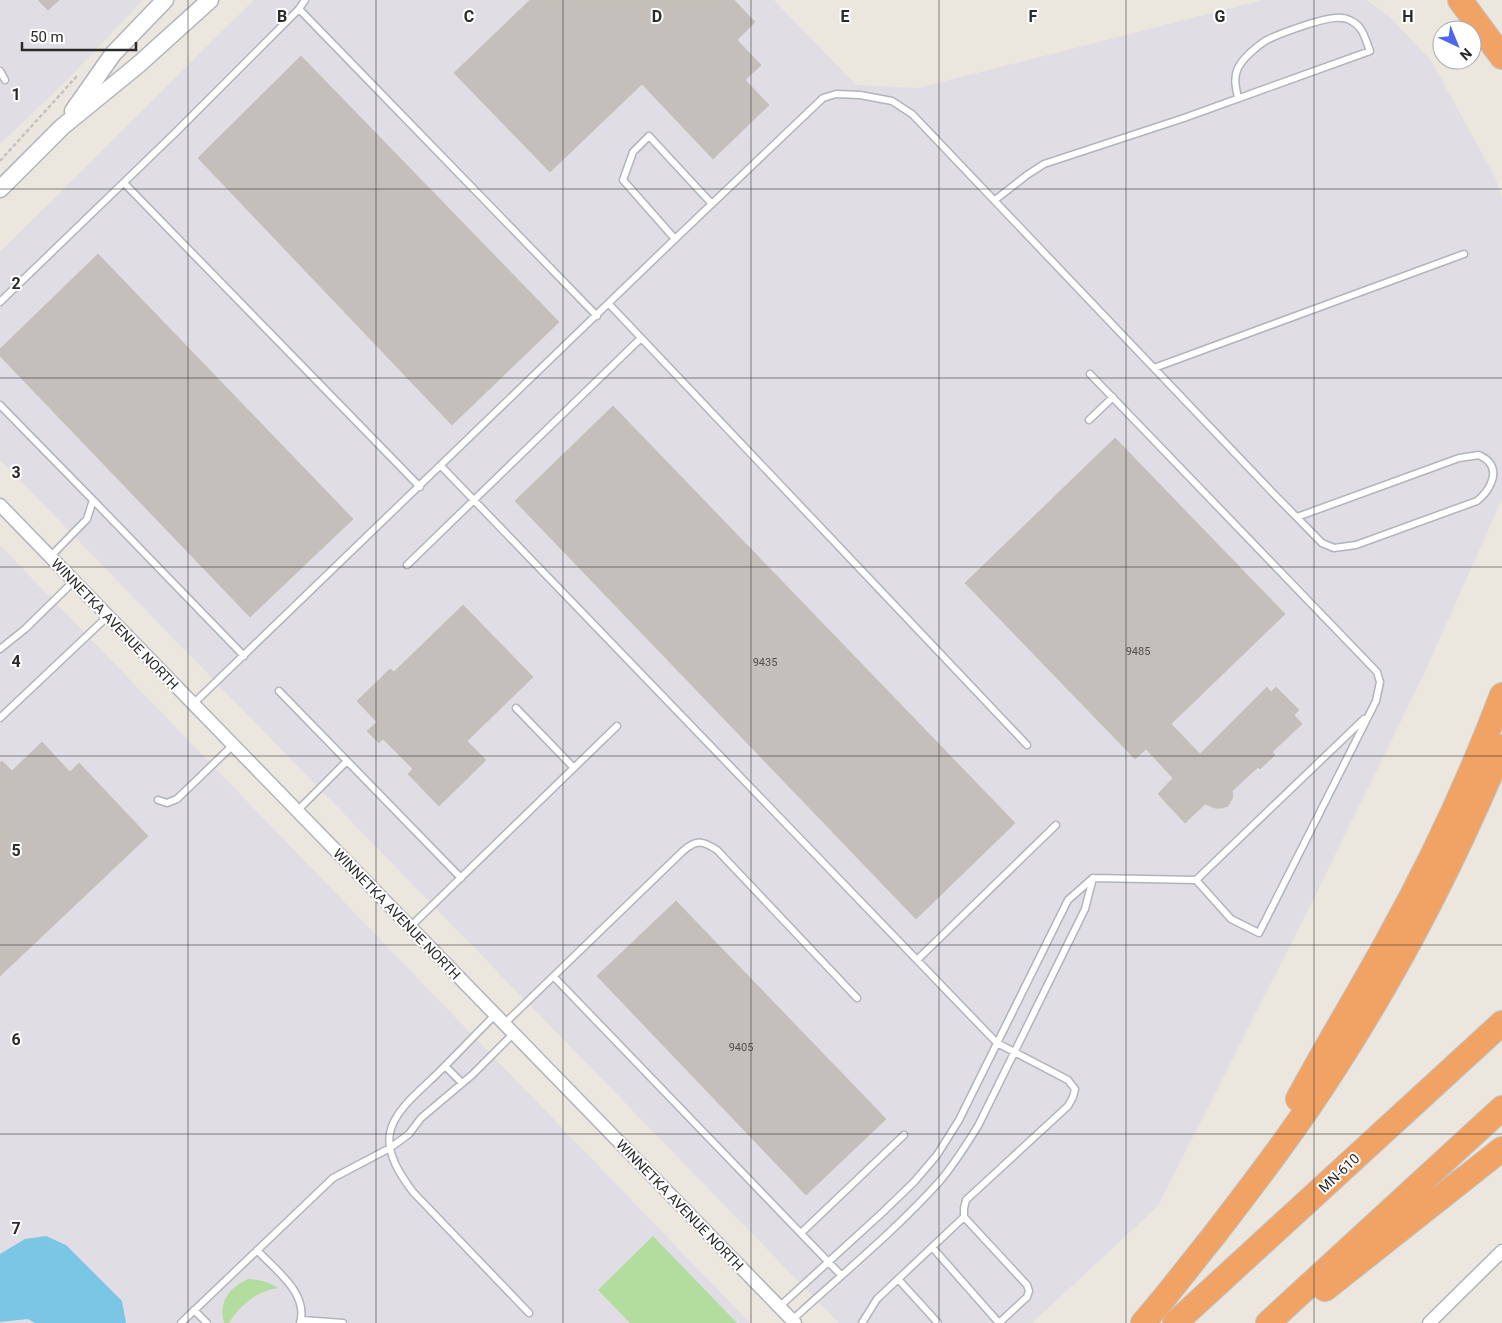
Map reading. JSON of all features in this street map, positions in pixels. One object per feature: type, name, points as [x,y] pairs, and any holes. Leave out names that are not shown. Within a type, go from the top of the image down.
[{"type":"highway","points":[[1460,0],[1502,57]]},
{"type":"highway","points":[[1208,1242],[1297,1100],[1389,939],[1438,843],[1502,695]]},
{"type":"highway","points":[[1143,1323],[1184,1274],[1281,1148],[1336,1067],[1395,968],[1446,872],[1502,748]]},
{"type":"highway","name":"MN-610","points":[[1175,1323],[1502,1023]]},
{"type":"highway","points":[[1268,1323],[1502,1108]]},
{"type":"highway","points":[[1286,1323],[1502,1149]]},
{"type":"street","points":[[62,127],[113,54],[165,0]]},
{"type":"street","points":[[0,189],[62,127],[138,65],[210,0]]},
{"type":"street","name":"WINNETKA AVENUE NORTH","points":[[0,506],[793,1321]]},
{"type":"street","points":[[1428,1323],[1502,1251]]},
{"type":"lane","points":[[0,302],[300,9],[304,0]]},
{"type":"lane","points":[[300,9],[597,316]]},
{"type":"lane","points":[[995,200],[1044,164],[1238,98],[1370,51],[1362,31],[1355,22],[1341,17],[1311,24],[1265,42],[1248,55],[1239,67],[1234,79],[1238,98]]},
{"type":"lane","points":[[0,71],[5,80]]},
{"type":"lane","points":[[194,704],[823,98],[836,94],[860,95],[892,101],[912,114],[1322,544],[1334,548],[1356,545],[1477,501],[1486,494],[1494,473],[1490,462],[1479,455],[1458,458],[1297,517]]},
{"type":"lane","points":[[675,239],[623,180],[633,152],[649,136],[712,204]]},
{"type":"lane","points":[[124,182],[420,487]]},
{"type":"lane","points":[[1154,368],[1464,254]]},
{"type":"lane","points":[[609,304],[1027,745]]},
{"type":"lane","points":[[407,565],[641,338]]},
{"type":"lane","points":[[1090,374],[1377,672],[1380,682],[1376,701],[1259,933],[1231,919],[1196,880]]},
{"type":"lane","points":[[1089,420],[1113,397]]},
{"type":"lane","points":[[0,405],[244,656]]},
{"type":"lane","points":[[441,466],[997,1044],[1068,1080],[1075,1089],[1068,1106],[966,1200],[964,1208],[964,1217],[1027,1285],[1029,1291],[1027,1297],[999,1323],[932,1247]]},
{"type":"lane","points":[[50,557],[87,519],[92,500]]},
{"type":"lane","points":[[0,649],[25,629],[74,582]]},
{"type":"lane","points":[[0,718],[108,616]]},
{"type":"lane","points":[[279,691],[461,878]]},
{"type":"lane","points":[[516,708],[574,768]]},
{"type":"lane","points":[[779,1307],[914,1182],[937,1155],[959,1120],[1068,900],[1093,878],[1196,880],[1368,714]]},
{"type":"lane","points":[[410,927],[617,726]]},
{"type":"lane","points":[[158,800],[167,803],[177,799],[233,746]]},
{"type":"lane","points":[[297,811],[348,761]]},
{"type":"lane","points":[[917,960],[1056,825]]},
{"type":"lane","points":[[529,1313],[403,1179],[390,1148],[390,1132],[397,1116],[410,1100],[445,1066],[499,1019],[554,977],[691,844],[704,842],[717,850],[857,998]]},
{"type":"lane","points":[[793,1321],[940,1181],[978,1126],[1085,909],[1093,878]]},
{"type":"lane","points":[[554,977],[841,1275]]},
{"type":"lane","points":[[181,1323],[333,1178],[390,1148],[409,1134],[421,1118],[462,1083],[514,1034]]},
{"type":"lane","points":[[445,1066],[462,1083]]},
{"type":"lane","points":[[801,1233],[904,1135]]},
{"type":"lane","points":[[862,1323],[877,1299],[964,1217]]},
{"type":"lane","points":[[257,1250],[295,1290],[301,1304],[301,1321],[342,1323]]},
{"type":"lane","points":[[898,1279],[938,1323]]},
{"type":"lane","points":[[194,1310],[207,1323]]},
{"type":"path","points":[[0,161],[78,75]]},
{"type":"shaded area","points":[[0,0],[143,0],[64,83],[0,144]]},
{"type":"shaded area","points":[[254,0],[774,0],[856,85],[918,88],[1263,0],[1366,0],[1389,16],[1432,62],[1432,70],[1436,70],[1495,177],[1502,198],[1502,499],[1424,674],[1307,912],[1158,1206],[1032,1323],[839,1323],[0,460],[0,252]]},
{"type":"shaded area","points":[[0,545],[455,1017],[750,1323],[0,1323]]},
{"type":"green space","points":[[653,1236],[737,1323],[630,1323],[598,1290]]},
{"type":"green space","points":[[249,1279],[271,1284],[278,1288],[256,1296],[238,1310],[229,1323],[224,1323],[223,1308],[227,1296],[236,1286]]},
{"type":"water","points":[[46,1236],[66,1245],[122,1301],[126,1323],[35,1323],[28,1319],[0,1322],[0,1254],[25,1239]]},
{"type":"building","points":[[38,0],[59,0],[48,10]]},
{"type":"building","points":[[530,0],[734,0],[755,22],[737,40],[761,65],[745,80],[769,105],[713,159],[642,84],[550,172],[454,73]]},
{"type":"building","points":[[301,56],[559,322],[452,425],[198,158]]},
{"type":"building","points":[[98,254],[353,519],[250,617],[0,356],[0,349]]},
{"type":"building","points":[[613,406],[1015,823],[916,919],[515,501]]},
{"type":"building","points":[[1115,438],[1285,614],[1171,724],[1200,754],[1267,687],[1271,692],[1276,687],[1299,710],[1294,715],[1302,724],[1272,752],[1275,755],[1260,769],[1258,767],[1232,791],[1233,797],[1228,806],[1215,808],[1205,804],[1185,823],[1158,794],[1173,778],[1146,749],[1135,759],[965,583]]},
{"type":"building","points":[[463,605],[533,677],[467,741],[486,760],[439,806],[408,774],[413,769],[383,739],[379,743],[367,731],[377,722],[357,701],[390,669],[394,672]]},
{"type":"building","points":[[42,742],[70,772],[79,763],[148,836],[0,976],[0,763],[2,761],[12,771]]},
{"type":"building","points":[[676,901],[886,1119],[806,1195],[597,976]]}]
